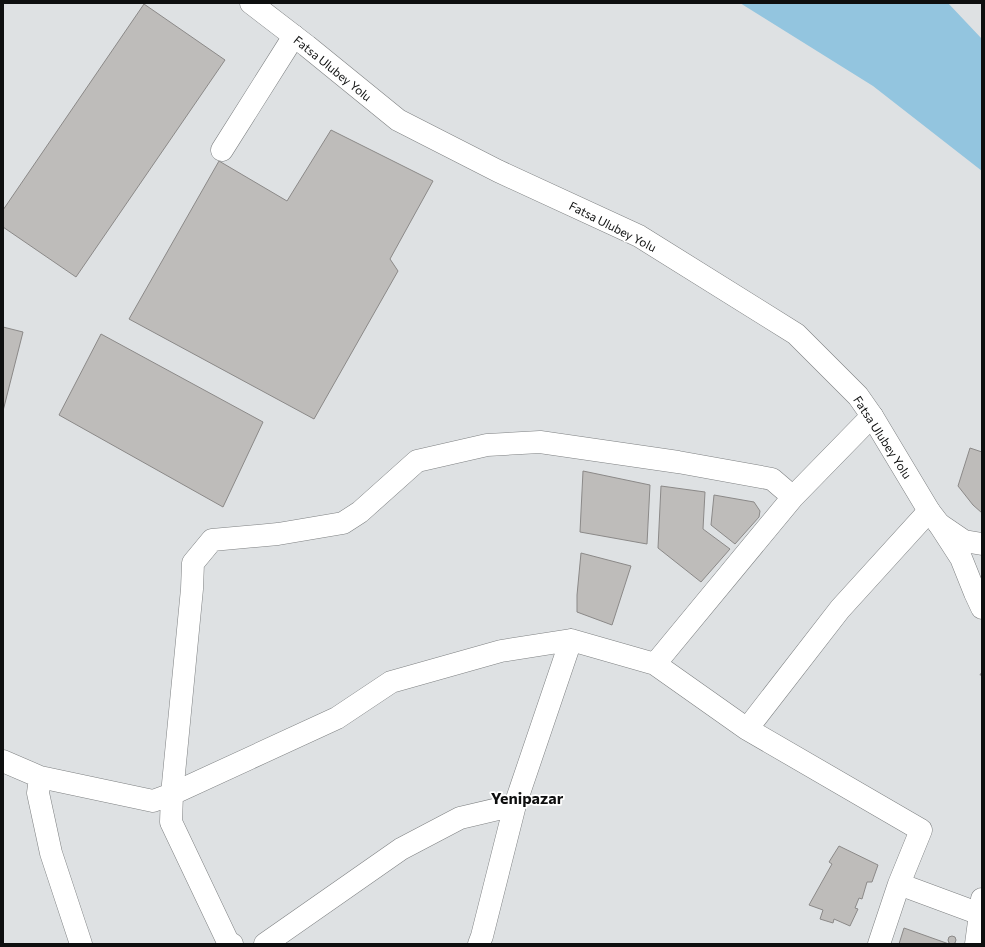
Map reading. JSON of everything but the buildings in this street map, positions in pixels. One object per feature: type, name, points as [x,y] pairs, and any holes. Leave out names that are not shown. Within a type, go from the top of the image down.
[{"type":"main road","name":"Fatsa Ulubey Yolu","points":[[251,3],[398,120],[498,171],[639,236],[796,334],[858,396],[872,416],[960,558],[982,608]]},
{"type":"main road","points":[[222,150],[294,36]]},
{"type":"main road","points":[[655,664],[793,497],[872,416]]},
{"type":"main road","points":[[232,944],[228,942],[171,822],[172,794],[193,563],[212,540],[278,534],[343,523],[360,512],[417,461],[487,445],[540,442],[678,462],[772,479],[793,497]]},
{"type":"main road","points":[[747,729],[840,609],[934,518],[973,542],[982,557]]},
{"type":"main road","points":[[478,944],[482,936],[515,805],[571,640]]},
{"type":"main road","points":[[3,761],[40,777],[153,801],[172,794],[337,718],[391,682],[501,651],[571,640],[655,664],[747,729],[921,830],[899,884],[879,944]]},
{"type":"main road","points":[[40,777],[38,793],[51,853],[81,944]]},
{"type":"main road","points":[[265,944],[401,849],[460,818],[515,805]]},
{"type":"main road","points":[[899,884],[981,906],[976,944]]},
{"type":"water","points":[[740,3],[948,3],[982,39],[982,171],[873,86]]},
{"type":"district","name":"Yenipazar","points":[[527,797]]}]
